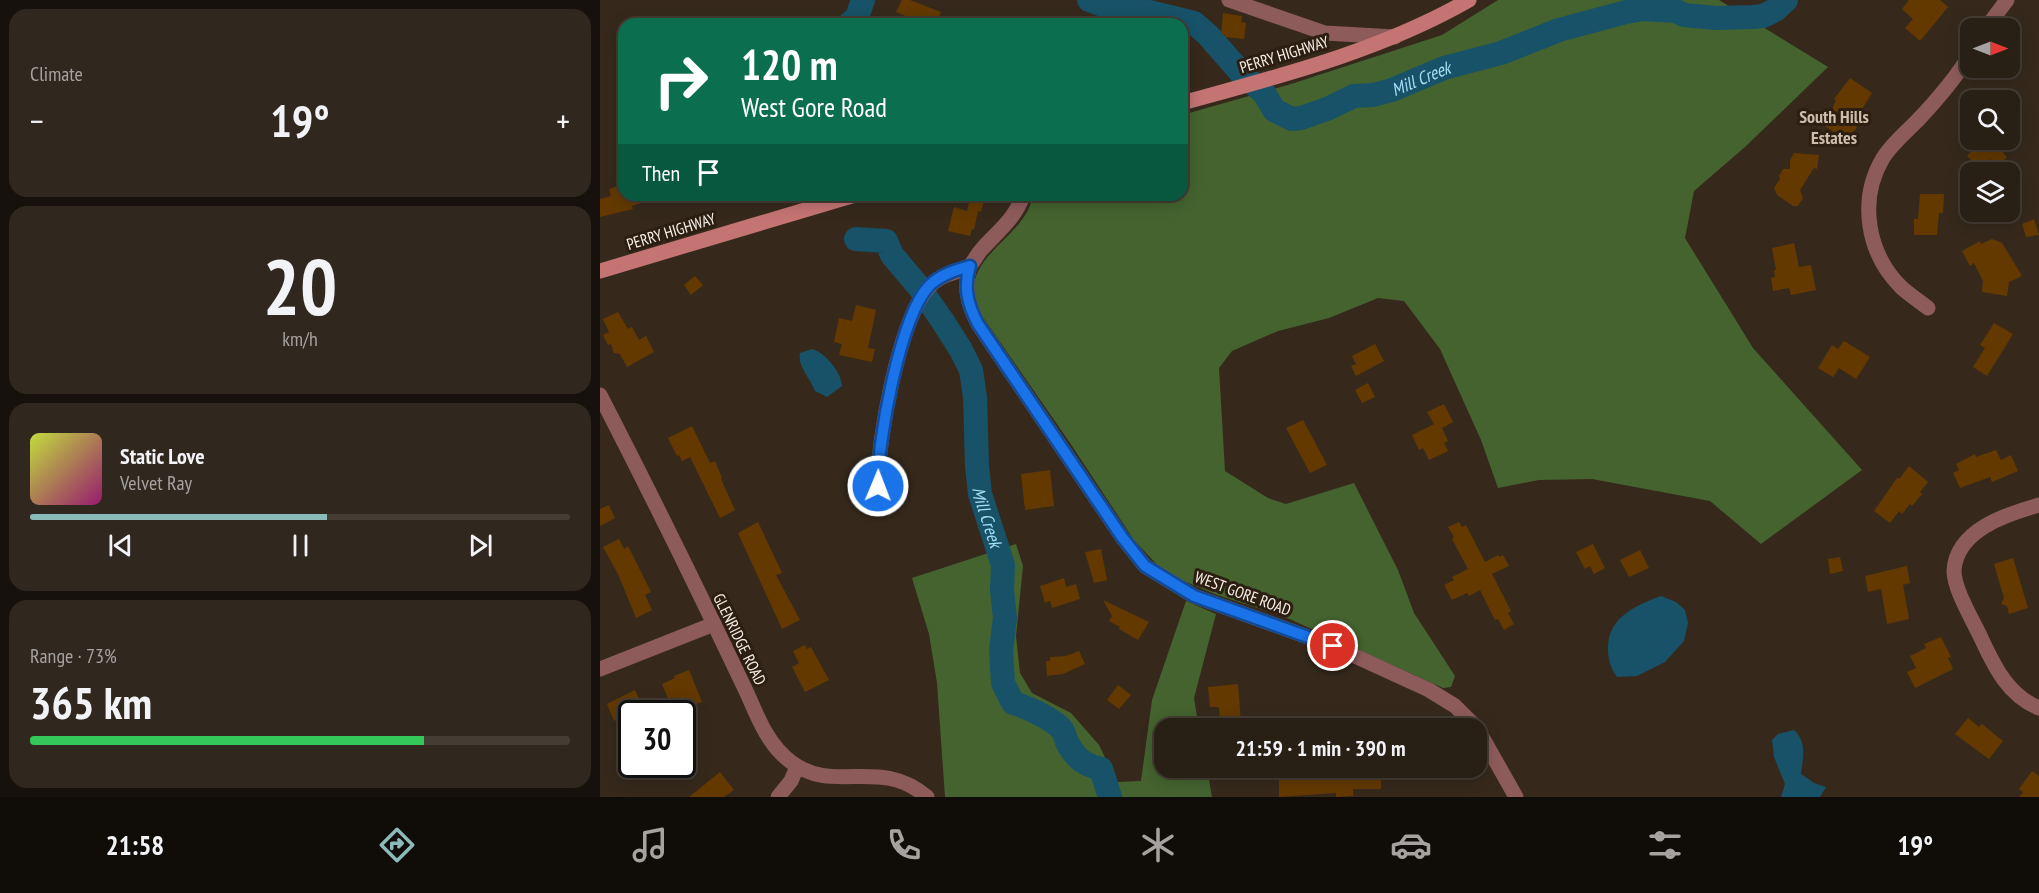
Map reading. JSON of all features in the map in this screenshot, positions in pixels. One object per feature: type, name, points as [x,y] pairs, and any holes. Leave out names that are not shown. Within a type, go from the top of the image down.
[{"type":"main road","name":"PERRY HIGHWAY","points":[[1188,101],[1371,47],[1442,15],[1469,0]]},
{"type":"main road","name":"PERRY HIGHWAY","points":[[600,271],[835,201]]},
{"type":"street","points":[[1229,0],[1325,33],[1395,37]]},
{"type":"street","points":[[1994,18],[2007,0]]},
{"type":"street","points":[[1928,308],[1902,288],[1887,270],[1879,255],[1868,213],[1869,193],[1884,157],[1941,95],[1960,68]]},
{"type":"street","points":[[878,486],[882,432],[898,361],[913,313],[928,287],[947,273],[970,266],[1017,210],[1021,201]]},
{"type":"street","name":"WEST GORE ROAD","points":[[970,266],[965,285],[978,324],[1122,537],[1145,566],[1194,596],[1333,646],[1429,690],[1455,706],[1477,728],[1516,797]]},
{"type":"street","name":"GLENRIDGE ROAD","points":[[600,395],[767,735],[783,756],[812,774],[892,778],[912,786],[927,797]]},
{"type":"street","points":[[2039,505],[2015,511],[1981,528],[1966,542],[1954,572],[1968,610],[2004,680],[2014,693],[2039,708]]},
{"type":"street","points":[[600,669],[714,624]]},
{"type":"street","points":[[778,797],[791,781],[798,766]]},
{"type":"green space","points":[[1498,0],[1719,0],[1828,67],[1745,147],[1694,191],[1685,238],[1753,348],[1862,470],[1761,544],[1710,501],[1592,479],[1539,480],[1498,488],[1481,440],[1440,349],[1404,301],[1378,298],[1329,318],[1278,331],[1232,351],[1219,368],[1225,471],[1268,498],[1286,504],[1354,483],[1398,570],[1414,613],[1455,676],[1451,687],[1443,688],[1285,617],[1217,595],[1179,579],[1160,568],[1134,540],[980,313],[973,290],[976,276],[983,263],[1021,221],[1031,201],[1188,201],[1188,113],[1291,84],[1442,35]]},
{"type":"green space","points":[[1016,544],[1023,566],[1016,636],[1020,673],[1032,693],[1071,713],[1099,745],[1117,782],[1141,781],[1152,700],[1186,601],[1216,614],[1194,698],[1197,718],[1154,718],[1154,778],[1209,778],[1212,797],[945,797],[937,683],[929,634],[912,578]]},
{"type":"water","points":[[812,349],[832,363],[841,380],[842,386],[827,397],[815,391],[802,368],[800,353]]},
{"type":"water","points":[[1661,596],[1676,602],[1685,610],[1688,623],[1684,641],[1665,662],[1637,676],[1617,677],[1608,656],[1609,637],[1613,628],[1618,620],[1634,608]]},
{"type":"water","points":[[1794,730],[1802,745],[1801,774],[1814,783],[1826,787],[1820,797],[1781,797],[1785,784],[1774,757],[1772,740],[1778,734]]},
{"type":"building","points":[[902,0],[910,0],[941,12],[938,18],[910,18],[896,12]]},
{"type":"building","points":[[1909,0],[1940,0],[1948,7],[1920,41],[1905,28],[1913,19],[1902,9]]},
{"type":"building","points":[[1223,13],[1242,16],[1241,22],[1246,23],[1244,39],[1221,35]]},
{"type":"building","points":[[1850,78],[1872,93],[1853,124],[1857,127],[1847,142],[1825,126],[1836,100],[1834,99]]},
{"type":"building","points":[[1972,150],[2006,150],[2003,153],[2007,157],[2002,162],[1994,162],[1991,159],[1989,162],[1973,162],[1967,156]]},
{"type":"building","points":[[1794,153],[1819,155],[1817,169],[1814,168],[1800,190],[1803,198],[1798,206],[1793,206],[1777,195],[1774,188],[1783,169],[1790,169],[1790,160]]},
{"type":"building","points":[[618,186],[618,201],[647,201],[632,206],[633,209],[600,217],[600,199],[611,196],[609,189]]},
{"type":"building","points":[[1920,194],[1944,194],[1943,213],[1939,213],[1937,235],[1914,235],[1914,219],[1918,219]]},
{"type":"building","points":[[969,201],[984,201],[981,212],[978,211],[974,230],[972,229],[970,236],[948,231],[954,207],[967,211]]},
{"type":"building","points":[[2034,219],[2039,235],[2026,237],[2022,224]]},
{"type":"building","points":[[1992,239],[2002,243],[2022,276],[2009,282],[2007,296],[1982,292],[1983,281],[1974,263],[1970,266],[1962,251],[1980,241],[1981,244]]},
{"type":"building","points":[[1794,243],[1799,267],[1811,265],[1816,290],[1791,295],[1789,288],[1773,291],[1771,278],[1775,277],[1774,270],[1776,270],[1772,248]]},
{"type":"building","points":[[695,276],[703,285],[691,295],[684,285]]},
{"type":"building","points":[[856,305],[876,310],[868,348],[875,349],[872,362],[839,355],[842,344],[834,342],[839,318],[852,321]]},
{"type":"building","points":[[618,312],[628,329],[632,327],[639,340],[646,336],[654,352],[627,367],[620,354],[614,353],[611,344],[608,345],[603,335],[609,332],[603,319]]},
{"type":"building","points":[[1994,323],[2013,334],[1987,376],[1973,367],[1985,348],[1980,345]]},
{"type":"building","points":[[1844,341],[1870,357],[1856,379],[1839,368],[1833,377],[1818,368],[1832,345],[1838,349]]},
{"type":"building","points":[[1375,344],[1384,361],[1356,376],[1351,366],[1356,364],[1352,356]]},
{"type":"building","points":[[1368,383],[1375,397],[1362,403],[1355,390]]},
{"type":"building","points":[[1444,404],[1453,422],[1442,428],[1448,441],[1444,443],[1448,451],[1429,460],[1423,448],[1419,450],[1412,435],[1434,424],[1427,412]]},
{"type":"building","points":[[1303,420],[1327,465],[1310,473],[1286,428]]},
{"type":"building","points":[[692,426],[710,463],[715,461],[735,510],[720,518],[690,457],[682,461],[668,438]]},
{"type":"building","points":[[1996,450],[2001,460],[2011,455],[2018,471],[1992,482],[1990,477],[1960,488],[1953,473],[1959,470],[1956,464],[1975,454],[1976,457]]},
{"type":"building","points":[[1909,466],[1928,482],[1912,506],[1910,504],[1902,514],[1899,511],[1890,523],[1874,511],[1897,478],[1900,478]]},
{"type":"building","points":[[1050,470],[1054,506],[1025,510],[1021,474]]},
{"type":"building","points":[[609,505],[615,518],[600,526],[600,509]]},
{"type":"building","points":[[758,522],[782,573],[776,575],[800,620],[782,629],[738,533]]},
{"type":"building","points":[[1459,522],[1462,527],[1466,525],[1485,562],[1498,555],[1500,557],[1503,555],[1509,566],[1492,574],[1511,611],[1508,613],[1514,624],[1504,630],[1498,619],[1495,620],[1480,590],[1469,596],[1467,593],[1452,600],[1444,585],[1454,580],[1452,577],[1468,569],[1448,527]]},
{"type":"building","points":[[619,539],[624,549],[628,546],[651,592],[645,595],[652,610],[636,618],[618,574],[603,547]]},
{"type":"building","points":[[1593,544],[1605,568],[1594,574],[1590,566],[1585,569],[1576,552]]},
{"type":"building","points":[[1101,549],[1107,580],[1094,583],[1085,552]]},
{"type":"building","points":[[1640,550],[1649,568],[1629,577],[1620,560]]},
{"type":"building","points":[[1840,557],[1843,571],[1830,574],[1828,559]]},
{"type":"building","points":[[2013,558],[2028,608],[2009,614],[2007,606],[2001,604],[2004,598],[1994,564]]},
{"type":"building","points":[[1907,566],[1910,583],[1903,585],[1909,619],[1887,624],[1881,589],[1868,592],[1865,576]]},
{"type":"building","points":[[1064,578],[1066,587],[1076,584],[1080,599],[1052,608],[1050,601],[1045,603],[1040,586]]},
{"type":"building","points":[[1103,600],[1149,622],[1138,640],[1109,621],[1112,616]]},
{"type":"building","points":[[1941,637],[1951,657],[1948,658],[1953,669],[1915,688],[1907,672],[1916,668],[1910,656],[1926,648],[1924,644]]},
{"type":"building","points":[[805,645],[807,649],[811,647],[829,680],[805,692],[792,667],[799,663],[793,651]]},
{"type":"building","points":[[1079,651],[1085,664],[1063,674],[1047,676],[1046,661],[1050,661],[1050,657],[1066,656]]},
{"type":"building","points":[[689,670],[702,702],[696,704],[696,700],[669,700],[662,684],[675,678],[674,676]]},
{"type":"building","points":[[1238,684],[1241,718],[1220,718],[1219,708],[1210,707],[1208,687]]},
{"type":"building","points":[[1118,685],[1131,695],[1119,709],[1107,700]]},
{"type":"building","points":[[635,690],[640,700],[618,700],[618,719],[614,721],[607,704]]},
{"type":"building","points":[[1968,718],[1979,727],[1982,724],[2003,741],[1989,759],[1955,734]]},
{"type":"building","points":[[2032,771],[2039,776],[2039,797],[2019,797],[2023,792],[2019,789]]},
{"type":"building","points":[[720,772],[734,790],[724,797],[689,797]]},
{"type":"building","points":[[1279,778],[1381,778],[1381,789],[1353,789],[1353,796],[1336,797],[1336,793],[1279,797]]},
{"type":"waterway","name":"Mill Creek","points":[[856,18],[863,0]]},
{"type":"waterway","name":"Mill Creek","points":[[1089,0],[1122,12],[1149,12],[1174,18]]},
{"type":"waterway","name":"Mill Creek","points":[[1188,22],[1194,23],[1208,35],[1242,74],[1264,93],[1274,110],[1292,119],[1327,109],[1354,96],[1373,95],[1392,90],[1444,68],[1501,53],[1559,30],[1626,12],[1642,9],[1676,11],[1684,15],[1716,18],[1753,17],[1763,16],[1775,10],[1786,0]]},
{"type":"waterway","name":"Mill Creek","points":[[856,239],[886,241],[892,255],[919,287],[942,320],[971,370],[975,397],[980,494],[1003,565],[1002,590],[1005,618],[1001,650],[1003,683],[1013,703],[1033,710],[1053,722],[1063,731],[1067,743],[1078,757],[1090,766],[1101,769],[1110,797]]},
{"type":"district","name":"South Hills Estates","points":[[1834,126]]},
{"type":"route","points":[[878,486],[882,432],[898,361],[913,313],[928,287],[947,273],[970,266],[965,285],[978,324],[1122,537],[1145,566],[1194,596],[1333,646]]}]
